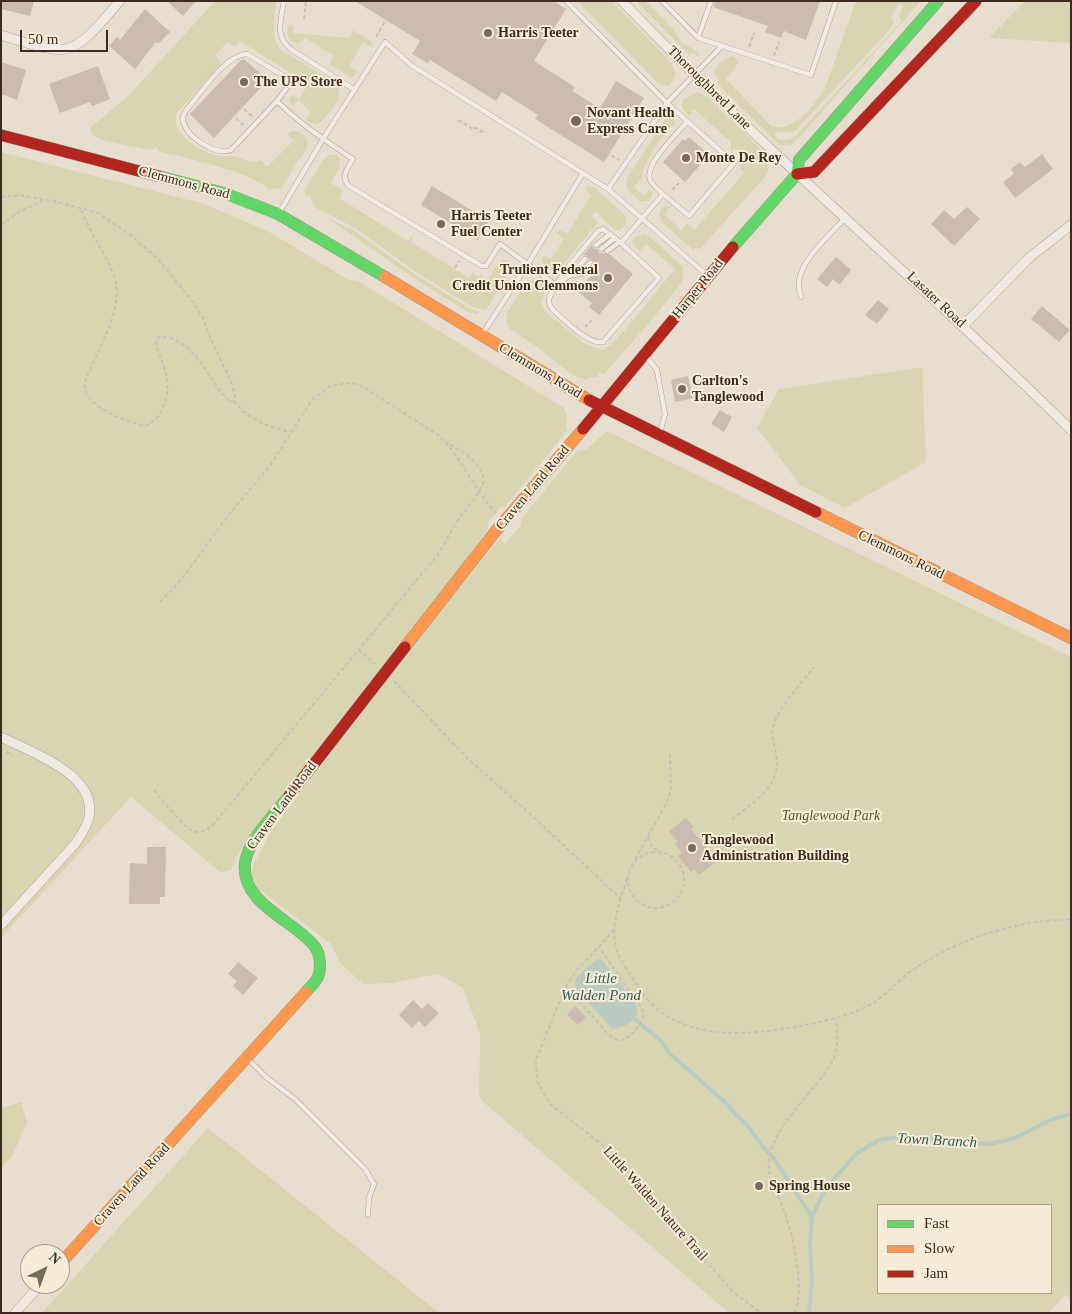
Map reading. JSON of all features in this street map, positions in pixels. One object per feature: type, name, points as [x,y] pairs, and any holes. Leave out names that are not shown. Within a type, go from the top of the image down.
[{"type":"main road","name":"Harper Road","points":[[602,407],[752,224],[798,174],[799,160],[938,1]]},
{"type":"main road","name":"Harper Road","points":[[798,174],[814,172],[976,1]]},
{"type":"main road","name":"Clemmons Road","points":[[1,135],[224,193],[278,214],[602,407],[1071,638]]},
{"type":"main road","name":"Craven Land Road","points":[[70,1253],[315,984],[320,969],[320,958],[316,948],[251,891],[245,876],[244,866],[250,846],[504,522],[602,407]]},
{"type":"street","points":[[1,35],[46,47],[66,49],[84,40],[120,1]]},
{"type":"street","name":"Thoroughbred Lane","points":[[622,1],[693,74],[798,174]]},
{"type":"street","name":"Lasater Road","points":[[798,174],[963,326],[1071,430]]},
{"type":"street","points":[[963,326],[1030,257],[1071,225]]},
{"type":"street","points":[[1,737],[53,762],[69,774],[81,785],[89,807],[88,819],[75,844],[1,925]]},
{"type":"street","points":[[15,1313],[33,1294]]},
{"type":"lane","points":[[284,1],[280,30],[283,43],[355,90]]},
{"type":"lane","points":[[566,1],[667,103],[734,163],[688,216],[650,182],[649,174],[655,158],[687,122]]},
{"type":"lane","points":[[662,1],[698,38],[811,74],[836,1]]},
{"type":"lane","points":[[698,38],[711,1]]},
{"type":"lane","points":[[278,214],[385,42],[411,65],[608,189],[709,276]]},
{"type":"lane","points":[[608,189],[667,103],[722,46]]},
{"type":"lane","points":[[240,54],[246,54],[292,81],[277,101],[227,152],[220,152],[210,148],[188,131],[183,122],[183,115],[187,109],[229,60],[240,54]]},
{"type":"lane","points":[[277,101],[294,117],[353,159],[344,176],[345,182],[349,186],[482,266],[486,266],[500,244],[556,284]]},
{"type":"lane","points":[[481,336],[528,264],[583,173]]},
{"type":"lane","points":[[607,252],[620,243],[665,195]]},
{"type":"lane","points":[[800,297],[799,282],[804,267],[812,255],[846,218]]},
{"type":"lane","points":[[604,229],[620,243],[659,278],[604,342],[594,342],[549,306],[549,299],[567,268],[598,231],[604,229]]},
{"type":"lane","points":[[596,245],[610,234]]},
{"type":"lane","points":[[601,249],[615,238]]},
{"type":"lane","points":[[570,275],[585,259]]},
{"type":"lane","points":[[556,284],[570,275],[583,270],[590,263]]},
{"type":"lane","points":[[570,275],[577,276],[588,273],[593,268]]},
{"type":"lane","points":[[645,355],[657,370],[665,414],[660,434]]},
{"type":"lane","points":[[247,1058],[266,1076],[295,1098],[365,1169],[374,1184],[369,1198],[368,1215]]},
{"type":"path","points":[[304,19],[306,1]]},
{"type":"path","points":[[376,37],[387,18]]},
{"type":"path","points":[[747,54],[754,33]]},
{"type":"path","points":[[772,62],[779,42]]},
{"type":"path","points":[[458,120],[484,133]]},
{"type":"path","points":[[606,152],[626,163]]},
{"type":"path","points":[[665,195],[678,183]]},
{"type":"path","points":[[1,197],[19,195],[98,213],[158,259],[183,289],[203,318],[233,386],[236,396],[234,401]]},
{"type":"path","points":[[1,224],[20,211],[44,200]]},
{"type":"path","points":[[81,209],[87,226],[113,272],[118,287],[112,322],[86,379],[84,388],[88,396],[97,405],[124,420],[146,426],[153,423],[160,415],[167,389],[167,378],[157,350],[156,341],[159,337],[165,337],[183,346],[201,361],[224,396],[230,402],[234,401],[241,410],[254,420],[272,428],[292,432]]},
{"type":"path","points":[[581,333],[592,320]]},
{"type":"path","points":[[154,790],[183,823],[193,831],[204,832],[212,826],[436,557],[456,522],[479,493],[484,480],[479,467],[467,455],[370,390],[351,383],[330,386],[312,400],[271,464],[227,517],[181,580],[160,602]]},
{"type":"path","points":[[446,442],[479,493],[504,522]]},
{"type":"path","points":[[358,650],[385,673],[468,759],[621,899]]},
{"type":"path","points":[[732,819],[764,792],[776,774],[777,761],[772,728],[777,717],[814,667]]},
{"type":"path","points":[[648,835],[652,847],[672,857],[681,867],[683,873],[681,894],[671,904],[658,909],[645,907],[639,903],[630,892],[627,879],[631,866],[648,835],[666,804],[671,790],[670,751]]},
{"type":"path","points":[[631,866],[640,856],[660,852]]},
{"type":"path","name":"Little Walden Nature Trail","points":[[627,879],[614,929],[615,942],[619,956],[644,996],[664,1014],[676,1020],[708,1031],[724,1034],[766,1032],[850,1014],[876,1002],[907,974],[947,950],[974,938],[1036,922],[1071,919]]},
{"type":"path","name":"Little Walden Nature Trail","points":[[614,929],[577,970],[566,986],[536,1060],[537,1081],[550,1104],[605,1147],[626,1170],[639,1191],[732,1291],[761,1313]]},
{"type":"path","points":[[566,986],[611,1037],[620,1041],[636,1030],[644,1016],[642,1009],[599,947]]},
{"type":"path","points":[[794,1313],[798,1305],[796,1251],[786,1214],[769,1170],[772,1148],[780,1130],[834,1060],[837,1043],[836,1018]]},
{"type":"green space","points":[[215,1],[276,1],[274,33],[277,45],[281,50],[334,82],[338,89],[338,98],[327,116],[317,124],[309,122],[306,119],[311,113],[299,100],[293,105],[290,104],[289,100],[292,95],[299,99],[308,84],[240,41],[236,47],[228,42],[215,55],[221,63],[177,113],[177,127],[181,134],[194,145],[215,155],[235,156],[250,161],[261,160],[267,167],[293,141],[288,135],[289,132],[295,131],[303,134],[308,141],[306,149],[280,190],[278,188],[269,190],[261,184],[234,172],[158,151],[157,147],[152,150],[104,141],[91,134],[90,128],[129,95]]},
{"type":"green space","points":[[577,1],[612,1],[672,63],[675,73],[673,81],[668,86],[659,84]]},
{"type":"green space","points":[[636,1],[646,1],[675,31],[682,43],[700,55],[698,57],[694,53],[689,55]]},
{"type":"green space","points":[[856,1],[921,1],[793,144],[787,146],[778,144],[718,84],[718,77],[713,73],[721,62],[733,56],[738,61],[735,69],[726,79],[771,126],[787,126],[795,122],[809,110],[825,88]],"holes":[[[899,3],[904,7],[899,16],[902,21],[796,136],[788,140],[778,139],[775,132],[794,132],[884,36],[894,22],[891,17]]]},
{"type":"green space","points":[[1025,1],[1071,1],[1071,43],[989,38]]},
{"type":"green space","points":[[291,24],[294,26],[293,33],[350,38],[353,30],[372,42],[373,45],[371,47],[363,43],[349,66],[357,71],[352,78],[330,64],[333,55],[305,38],[298,44],[290,40],[287,34],[288,27]]},
{"type":"green space","points":[[695,93],[700,93],[708,98],[768,156],[766,158],[769,167],[766,176],[700,249],[695,248],[693,250],[662,222],[661,210],[664,206],[670,207],[664,214],[681,230],[687,223],[695,229],[744,173],[739,166],[745,157],[735,148],[731,152],[731,142],[693,108],[691,116],[685,111],[682,105],[683,100]]},
{"type":"green space","points":[[667,116],[672,117],[677,127],[673,125],[654,148],[644,167],[642,177],[634,187],[644,196],[649,190],[653,192],[649,200],[640,201],[627,190],[626,180]]},
{"type":"green space","points":[[1,152],[201,203],[266,230],[349,280],[358,281],[564,408],[567,416],[566,428],[568,430],[504,508],[502,506],[487,524],[489,528],[439,596],[239,853],[231,870],[220,872],[131,797],[1,938]]},
{"type":"green space","points":[[329,155],[336,155],[340,159],[339,168],[331,183],[343,190],[339,198],[408,241],[414,233],[411,242],[469,278],[474,270],[474,274],[479,277],[481,274],[488,280],[499,262],[509,261],[512,265],[511,270],[486,310],[472,307],[416,272],[355,228],[314,207],[310,195],[307,196],[304,191],[324,159]]},
{"type":"green space","points":[[588,186],[595,188],[624,214],[625,225],[620,230],[615,230],[595,211],[592,216],[598,222],[561,268],[555,271],[550,270],[544,265],[542,258],[545,256],[551,259],[564,239],[556,232],[560,230],[567,234],[591,195],[585,190]]},
{"type":"green space","points":[[329,219],[352,229],[413,273],[471,309],[480,311],[477,314],[468,312],[412,277]]},
{"type":"green space","points":[[644,234],[650,237],[683,267],[683,281],[605,373],[602,374],[600,372],[598,373],[599,376],[588,378],[587,380],[572,375],[537,347],[510,329],[506,321],[507,313],[526,283],[529,280],[538,279],[546,287],[541,303],[547,313],[585,344],[603,350],[612,344],[675,269],[646,244],[640,251],[634,246],[632,241],[635,237]]},
{"type":"green space","points":[[922,367],[926,462],[845,508],[800,485],[757,428],[779,389]]},
{"type":"green space","name":"Tanglewood Park","points":[[607,431],[1071,657],[1071,1299],[1065,1295],[1049,1313],[729,1313],[482,1101],[479,1097],[480,1034],[463,988],[438,974],[392,983],[363,984],[341,964],[330,943],[257,888],[251,875],[255,861],[273,829],[433,620],[500,538],[505,544],[521,525],[521,519],[577,451],[587,449]]},
{"type":"green space","points":[[21,1102],[27,1122],[12,1157],[1,1167],[1,1108]]},
{"type":"green space","points":[[208,1128],[439,1313],[42,1313],[59,1294],[70,1294],[70,1282]]},
{"type":"water","name":"Little Walden Pond","points":[[597,959],[603,961],[636,1005],[638,1013],[633,1020],[624,1026],[612,1029],[575,987],[576,978]]},
{"type":"building","points":[[1,1],[34,1],[30,16],[1,9]]},
{"type":"building","points":[[167,1],[196,1],[183,16]]},
{"type":"building","points":[[355,1],[553,1],[566,9],[534,61],[575,87],[572,91],[600,108],[616,81],[644,98],[604,162],[535,119],[538,115],[502,92],[496,101],[430,60],[428,63],[412,54],[420,41]]},
{"type":"building","points":[[715,1],[820,1],[806,40],[784,31],[781,38],[765,32],[768,26],[713,7]]},
{"type":"building","points":[[145,9],[170,32],[158,44],[156,42],[135,69],[109,46],[117,37],[120,40]]},
{"type":"building","points":[[244,59],[268,80],[214,138],[190,114]]},
{"type":"building","points":[[1,62],[26,70],[17,100],[1,94]]},
{"type":"building","points":[[98,66],[110,99],[92,106],[90,102],[60,113],[49,84]]},
{"type":"building","name":"Monte De Rey","points":[[689,137],[709,155],[685,182],[663,162],[683,139],[685,141]]},
{"type":"building","points":[[1042,154],[1053,169],[1015,198],[1003,182],[1014,174],[1011,169],[1020,162],[1025,167]]},
{"type":"building","name":"Harris Teeter Fuel Center","points":[[432,186],[489,221],[478,240],[421,205]]},
{"type":"building","points":[[967,207],[980,219],[954,246],[931,224],[944,210],[954,219]]},
{"type":"building","name":"Trulient Federal Credit Union Clemmons","points":[[592,244],[593,248],[597,249],[599,253],[609,254],[633,274],[599,315],[589,307],[592,303],[577,291],[597,269],[592,260],[586,255],[583,256]]},
{"type":"building","points":[[836,257],[851,270],[839,285],[833,279],[827,287],[817,279]]},
{"type":"building","points":[[878,300],[889,309],[877,324],[865,315]]},
{"type":"building","points":[[1042,306],[1070,330],[1059,342],[1031,319]]},
{"type":"building","name":"Carlton's Tanglewood","points":[[688,376],[693,398],[675,402],[671,380]]},
{"type":"building","points":[[720,410],[732,417],[724,432],[711,424]]},
{"type":"building","name":"Tanglewood Administration Building","points":[[686,818],[694,827],[691,829],[717,861],[699,875],[694,869],[691,872],[678,856],[682,853],[675,844],[678,842],[669,831]]},
{"type":"building","points":[[147,847],[166,847],[165,897],[160,897],[160,904],[129,904],[130,863],[147,864]]},
{"type":"building","points":[[238,962],[258,978],[243,995],[233,986],[237,981],[228,974]]},
{"type":"building","points":[[413,1000],[422,1009],[428,1003],[439,1013],[425,1027],[419,1021],[412,1028],[399,1015]]},
{"type":"building","points":[[575,1006],[586,1017],[578,1025],[567,1015]]},
{"type":"waterway","points":[[632,1016],[657,1037],[668,1052],[727,1104],[746,1124],[762,1146],[773,1157],[812,1217]]},
{"type":"waterway","name":"Town Branch","points":[[809,1313],[812,1281],[810,1245],[812,1217],[826,1188],[857,1153],[879,1140],[906,1136],[989,1144],[1015,1138],[1050,1120],[1071,1114]]},
{"type":"traffic: fast","points":[[733,247],[797,174],[799,160],[938,1]]},
{"type":"traffic: fast","points":[[158,176],[224,193],[278,214],[385,277]]},
{"type":"traffic: fast","points":[[289,796],[251,845],[245,863],[246,877],[251,890],[260,901],[306,938],[317,950],[320,962],[319,974],[316,981],[306,992]]},
{"type":"traffic: slow","points":[[385,277],[589,400]]},
{"type":"traffic: slow","points":[[405,647],[495,532],[583,429]]},
{"type":"traffic: slow","points":[[816,512],[1071,638]]},
{"type":"traffic: slow","points":[[70,1253],[306,992]]},
{"type":"traffic: jam","points":[[797,174],[814,172],[976,1]]},
{"type":"traffic: jam","points":[[1,135],[158,176]]},
{"type":"traffic: jam","points":[[583,429],[733,247]]},
{"type":"traffic: jam","points":[[589,400],[816,512]]},
{"type":"traffic: jam","points":[[289,796],[405,647]]},
{"type":"place","name":"Harris Teeter","points":[[488,33]]},
{"type":"place","name":"The UPS Store","points":[[244,82]]},
{"type":"place","name":"Novant Health Express Care","points":[[576,121]]},
{"type":"place","name":"Monte De Rey","points":[[686,158]]},
{"type":"place","name":"Harris Teeter Fuel Center","points":[[441,224]]},
{"type":"place","name":"Trulient Federal Credit Union Clemmons","points":[[608,278]]},
{"type":"place","name":"Carlton's Tanglewood","points":[[682,389]]},
{"type":"place","name":"Tanglewood Administration Building","points":[[692,848]]},
{"type":"place","name":"Spring House","points":[[759,1186]]}]
